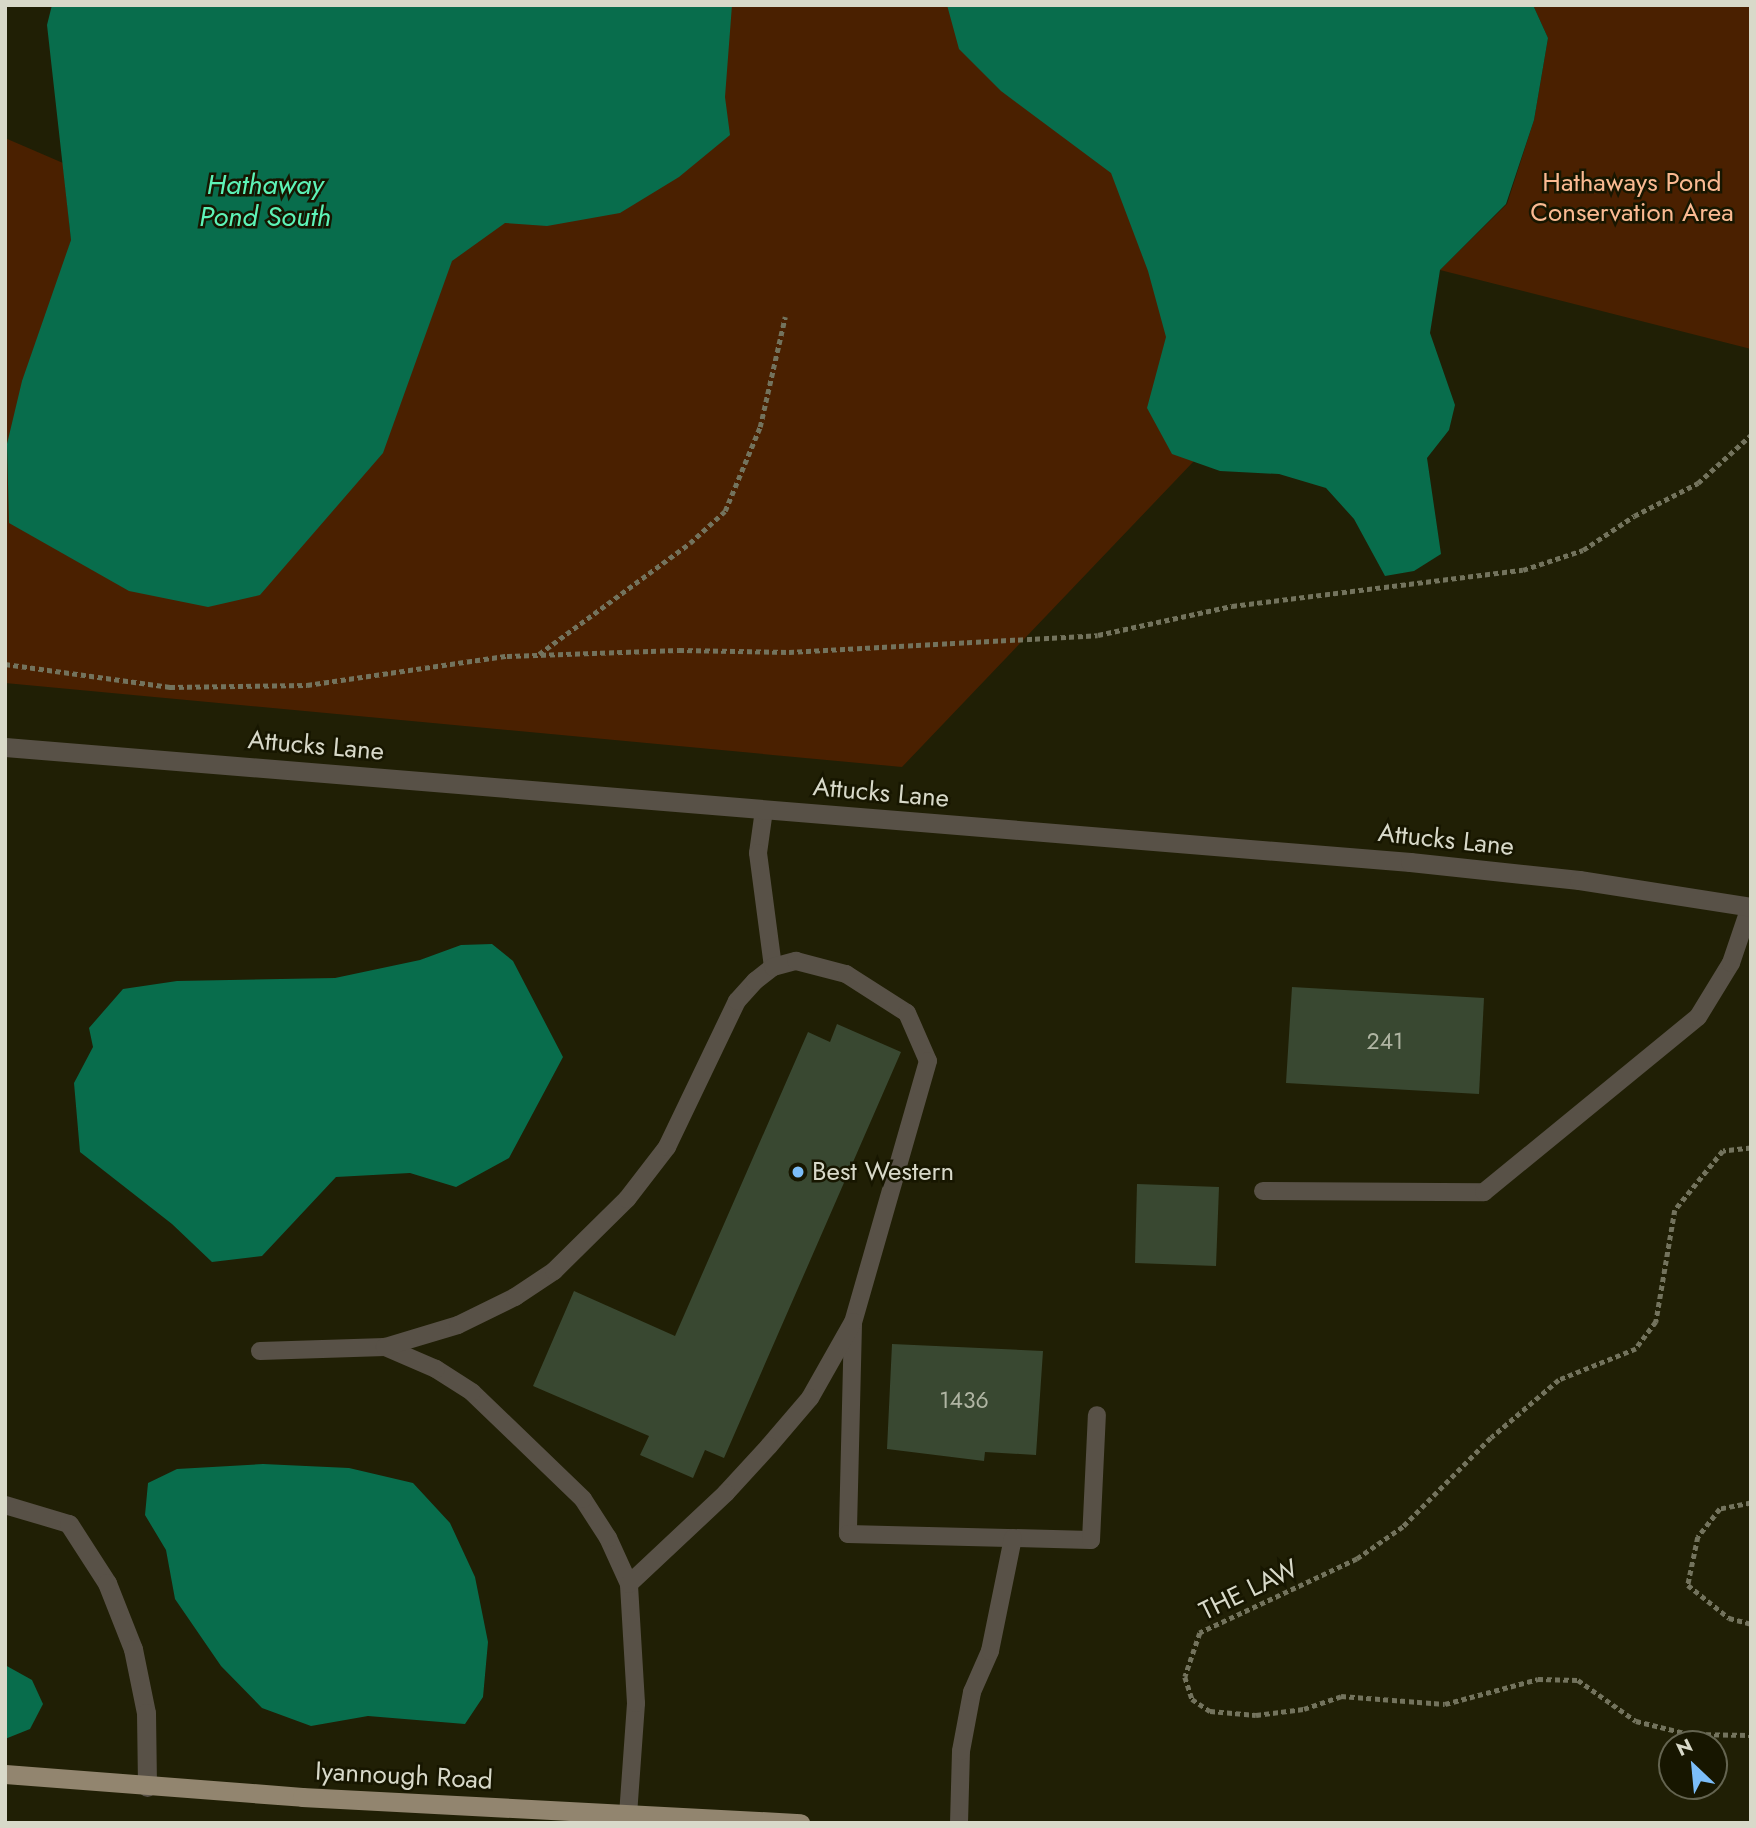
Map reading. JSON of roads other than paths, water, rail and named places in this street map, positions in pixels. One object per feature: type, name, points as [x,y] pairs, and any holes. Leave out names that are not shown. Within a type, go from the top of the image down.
[{"type":"main road","name":"Iyannough Road","points":[[5,1774],[146,1787],[800,1823]]},
{"type":"street","name":"Attucks Lane","points":[[5,747],[1410,862],[1579,880],[1751,907]]},
{"type":"street","points":[[69,1524],[107,1583],[133,1648],[146,1713],[146,1787]]},
{"type":"lane","points":[[764,810],[758,853],[773,967]]},
{"type":"lane","points":[[1263,1191],[1484,1192],[1698,1017],[1731,963],[1751,907]]},
{"type":"lane","points":[[260,1351],[385,1347],[458,1325],[515,1297],[554,1271],[618,1208],[667,1147],[737,1001],[773,967],[796,961],[821,966],[888,997],[907,1013],[928,1061],[853,1322],[810,1398],[769,1446],[726,1493],[629,1584]]},
{"type":"lane","points":[[853,1322],[848,1534],[1091,1539],[1097,1415]]},
{"type":"lane","points":[[385,1347],[436,1369],[472,1392],[530,1444],[583,1499],[629,1584],[636,1703],[628,1815]]},
{"type":"lane","points":[[5,1505],[69,1524]]},
{"type":"lane","points":[[958,1823],[961,1751],[972,1692],[990,1651],[1013,1538]]},
{"type":"water","name":"Hathaway Pond South","points":[[52,5],[732,5],[725,97],[730,135],[679,177],[620,213],[547,226],[505,223],[452,261],[383,453],[260,595],[208,607],[129,591],[9,523],[7,444],[22,381],[71,240],[47,25]]},
{"type":"water","points":[[947,5],[1533,5],[1548,38],[1534,120],[1506,204],[1440,270],[1430,333],[1455,405],[1449,430],[1427,458],[1441,554],[1414,571],[1385,576],[1354,519],[1326,488],[1279,474],[1220,471],[1172,454],[1147,408],[1166,337],[1148,271],[1111,173],[1001,91],[959,49]]},
{"type":"water","points":[[492,944],[513,961],[563,1057],[509,1158],[456,1187],[410,1173],[336,1177],[262,1256],[212,1262],[172,1224],[80,1152],[74,1083],[93,1047],[89,1028],[123,989],[177,981],[335,978],[420,960],[461,945]]},
{"type":"water","points":[[263,1464],[349,1468],[413,1483],[450,1523],[475,1577],[488,1642],[483,1697],[465,1724],[368,1716],[311,1726],[262,1708],[221,1666],[175,1599],[166,1550],[145,1515],[148,1483],[177,1469]]},
{"type":"water","points":[[5,1665],[32,1680],[43,1704],[30,1729],[5,1739]]},
{"type":"place","name":"Best Western","points":[[798,1172]]},
{"type":"park label","name":"Hathaways Pond Conservation Area","points":[[1632,198]]}]
